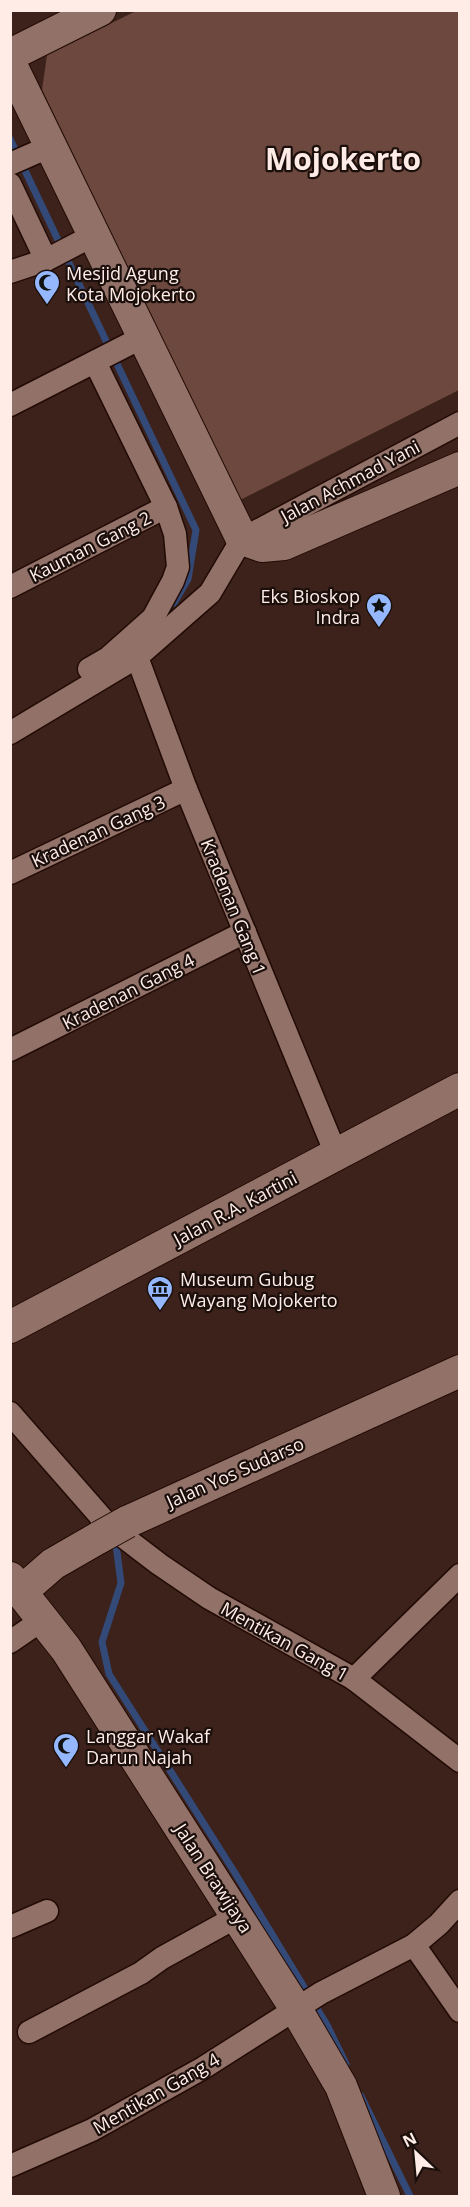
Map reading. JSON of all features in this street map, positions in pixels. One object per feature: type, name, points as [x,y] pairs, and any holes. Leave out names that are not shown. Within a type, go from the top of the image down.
[{"type":"street","points":[[10,55],[100,10]]},
{"type":"street","points":[[10,63],[28,156],[65,249]]},
{"type":"street","points":[[10,184],[143,337],[242,539],[261,546],[284,544],[459,468]]},
{"type":"street","points":[[10,272],[65,249]]},
{"type":"street","points":[[10,405],[143,337]]},
{"type":"street","points":[[104,358],[166,507]]},
{"type":"street","name":"Jalan Achmad Yani","points":[[242,539],[457,432]]},
{"type":"street","name":"Kauman Gang 2","points":[[10,587],[166,507],[174,534],[178,567],[153,618],[108,658],[10,716]]},
{"type":"street","points":[[10,733],[137,657],[210,593],[242,539]]},
{"type":"street","name":"Kradenan Gang 1","points":[[137,657],[186,789],[336,1154]]},
{"type":"street","name":"Kradenan Gang 3","points":[[10,873],[186,789]]},
{"type":"street","name":"Kradenan Gang 4","points":[[10,1050],[245,932]]},
{"type":"street","name":"Jalan R.A. Kartini","points":[[10,1327],[459,1089]]},
{"type":"street","name":"Jalan Yos Sudarso","points":[[16,1585],[112,1528],[459,1371]]},
{"type":"street","name":"Mentikan Gang 1","points":[[10,1413],[112,1528],[209,1598],[354,1679],[459,1761]]},
{"type":"street","points":[[354,1679],[459,1575]]},
{"type":"street","name":"Jalan Brawijaya","points":[[16,1585],[66,1649],[238,1916],[307,2002],[384,2196]]},
{"type":"street","points":[[10,1642],[42,1620]]},
{"type":"street","name":"Mentikan Gang 4","points":[[10,2166],[92,2130],[203,2068],[307,2002],[414,1945],[439,1924],[459,1901]]},
{"type":"street","points":[[10,1927],[47,1911]]},
{"type":"street","points":[[29,2032],[141,1973],[162,1958],[238,1916]]},
{"type":"street","points":[[414,1945],[459,2011]]},
{"type":"shaded area","points":[[136,11],[459,11],[459,390],[240,500],[42,90],[47,55]]},
{"type":"waterway","points":[[10,139],[196,530],[188,579],[174,603]]},
{"type":"waterway","points":[[111,1539],[116,1545],[121,1583],[102,1642],[109,1674],[235,1873],[327,2025],[346,2064]]},
{"type":"waterway","points":[[361,2096],[410,2196]]},
{"type":"place","name":"Mesjid Agung Kota Mojokerto","points":[[47,306]]},
{"type":"place","name":"Eks Bioskop Indra","points":[[379,629]]},
{"type":"place","name":"Museum Gubug Wayang Mojokerto","points":[[160,1312]]},
{"type":"place","name":"Langgar Wakaf Darun Najah","points":[[66,1769]]},
{"type":"district","name":"Mojokerto","points":[[343,158]]}]
